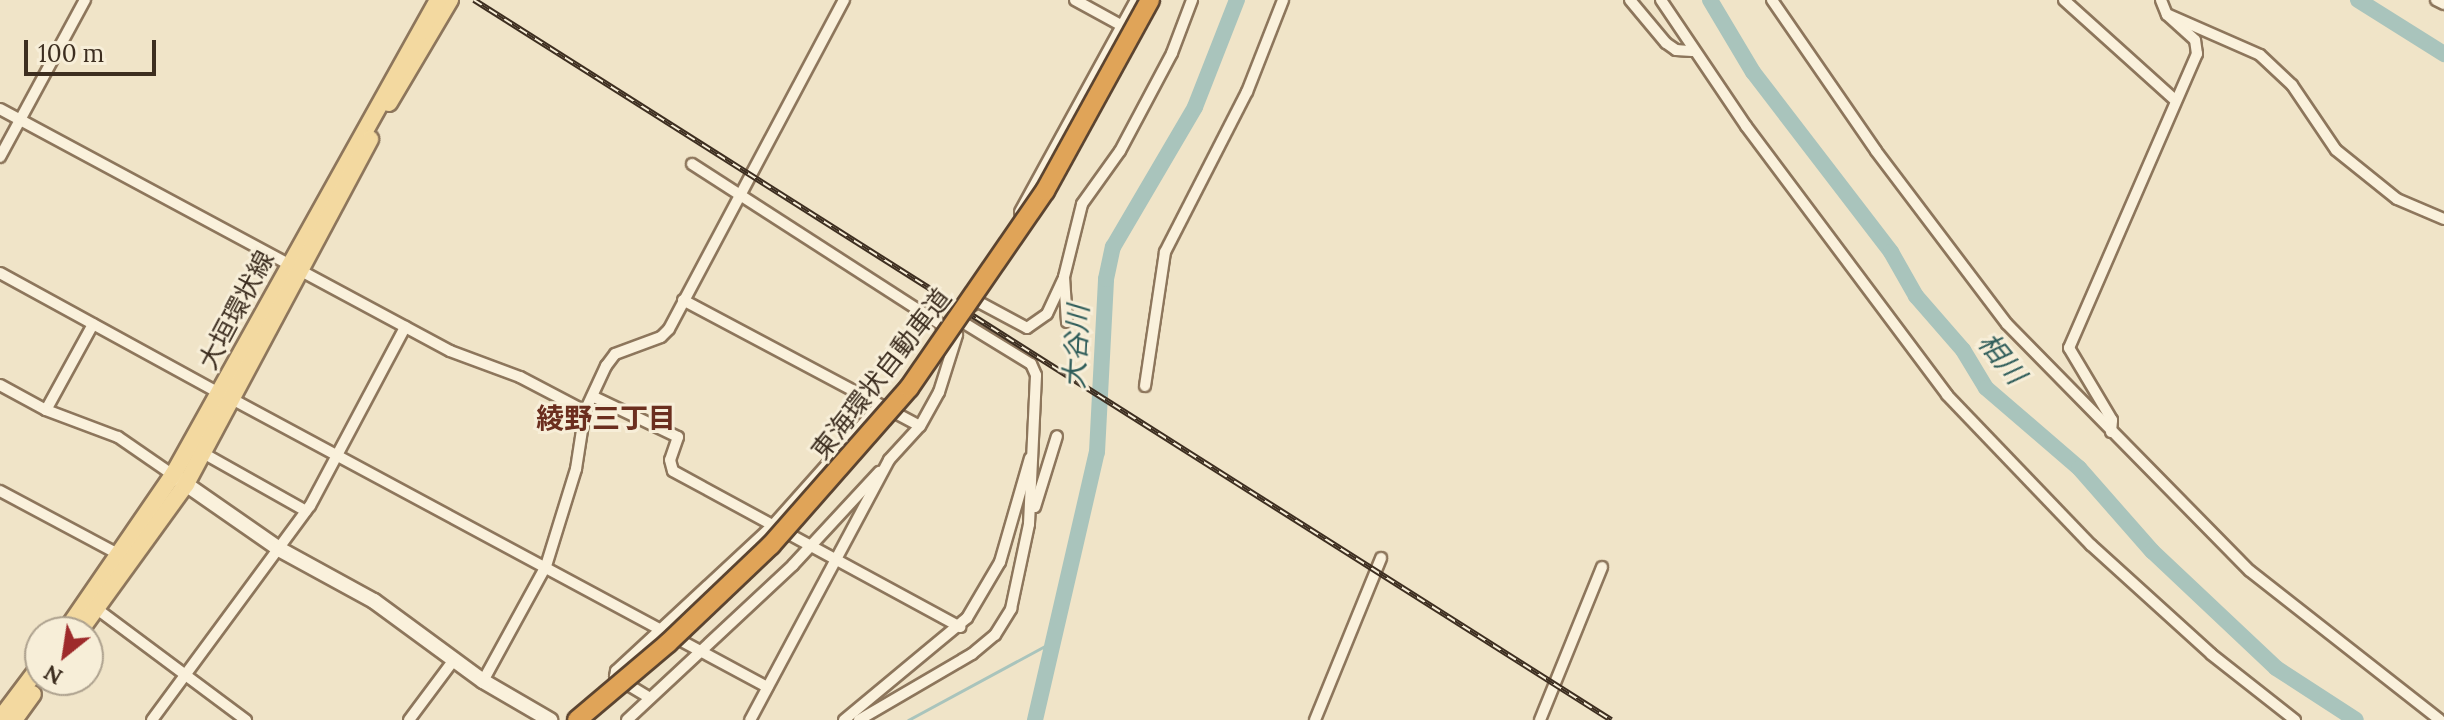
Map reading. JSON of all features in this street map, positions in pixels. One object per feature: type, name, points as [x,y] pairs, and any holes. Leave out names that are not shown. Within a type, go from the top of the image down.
[{"type":"highway","name":"東海環状自動車道","points":[[577,720],[668,643],[771,545],[909,388],[1045,191],[1150,0]]},
{"type":"main road","name":"大垣環状線","points":[[92,616],[180,479],[438,0]]},
{"type":"main road","name":"大垣環状線","points":[[76,616],[120,555],[203,453],[226,396]]},
{"type":"main road","points":[[0,719],[24,687]]},
{"type":"main road","points":[[14,720],[31,696]]},
{"type":"street","points":[[0,157],[85,0]]},
{"type":"street","points":[[483,681],[546,566],[576,469],[585,411],[615,354],[661,337],[844,0]]},
{"type":"street","points":[[1075,0],[1139,35]]},
{"type":"street","points":[[627,720],[812,545],[920,426],[939,392],[957,335],[975,300],[981,278],[1136,0]]},
{"type":"street","points":[[975,300],[1027,328],[1047,314],[1064,277],[1082,204],[1120,151],[1172,53],[1192,0]]},
{"type":"street","points":[[1145,386],[1165,252],[1247,92],[1283,0]]},
{"type":"street","points":[[1630,0],[1666,43],[1676,50],[1692,51]]},
{"type":"street","points":[[1661,0],[1692,51],[1947,395],[2091,545],[2211,654],[2295,720]]},
{"type":"street","points":[[1772,0],[1987,300],[2111,432],[2250,571],[2440,720]]},
{"type":"street","points":[[2064,0],[2175,100]]},
{"type":"street","points":[[2111,432],[2112,420],[2069,348],[2199,47],[2167,15],[2161,0]]},
{"type":"street","points":[[2436,0],[2444,4]]},
{"type":"street","points":[[2167,15],[2260,55],[2292,85],[2336,150],[2397,199],[2444,219]]},
{"type":"street","points":[[0,109],[405,327],[585,411]]},
{"type":"street","points":[[692,164],[957,335]]},
{"type":"street","points":[[0,273],[767,687]]},
{"type":"street","points":[[1064,277],[1067,322]]},
{"type":"street","points":[[683,300],[920,426]]},
{"type":"street","points":[[964,323],[1031,364],[1035,441],[1029,524]]},
{"type":"street","points":[[46,410],[93,324]]},
{"type":"street","points":[[152,720],[306,511],[405,327]]},
{"type":"street","points":[[0,385],[46,410],[118,437],[279,549],[374,601],[453,661],[550,720]]},
{"type":"street","points":[[594,397],[678,437],[670,460],[673,471],[960,627]]},
{"type":"street","points":[[650,698],[615,677],[773,525],[880,405]]},
{"type":"street","points":[[859,720],[972,654],[995,635],[1011,609],[1029,524],[1057,436]]},
{"type":"street","points":[[844,720],[960,627],[1000,562],[1035,441]]},
{"type":"street","points":[[203,453],[306,511]]},
{"type":"street","points":[[750,720],[889,460]]},
{"type":"street","points":[[0,491],[120,555]]},
{"type":"street","points":[[1315,720],[1381,558]]},
{"type":"street","points":[[1540,720],[1602,567]]},
{"type":"street","points":[[97,609],[246,720]]},
{"type":"street","points":[[409,720],[453,661]]},
{"type":"waterway","name":"大谷川","points":[[1035,720],[1097,452],[1106,279],[1113,247],[1195,107],[1237,0]]},
{"type":"waterway","name":"相川","points":[[1710,0],[1753,72],[1891,252],[1916,296],[1963,350],[1986,388],[2079,468],[2152,551],[2276,668],[2356,720]]},
{"type":"waterway","points":[[2358,0],[2444,54]]},
{"type":"waterway","points":[[908,720],[1054,641]]},
{"type":"railway","points":[[474,0],[1611,720]]},
{"type":"district","name":"綾野三丁目","points":[[606,418]]}]
